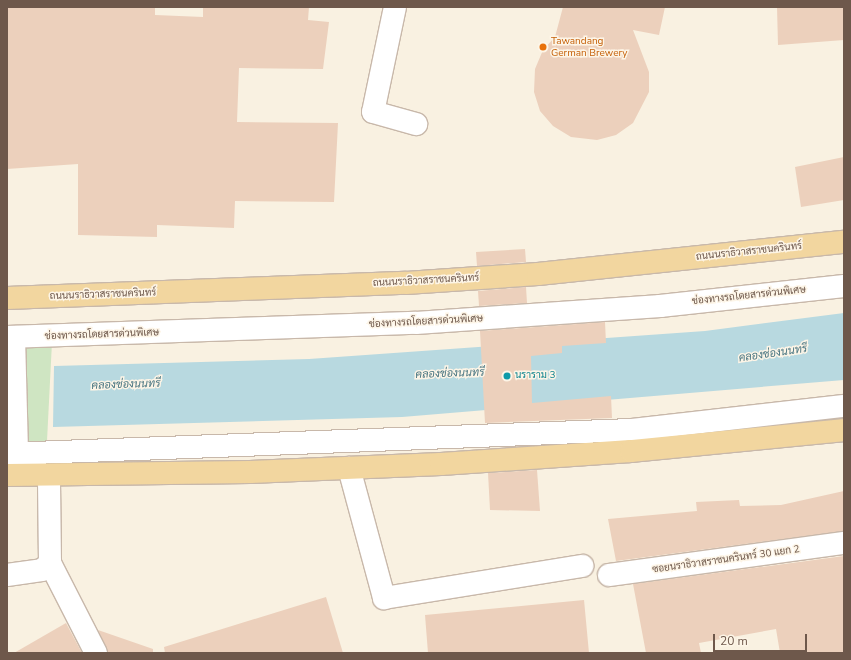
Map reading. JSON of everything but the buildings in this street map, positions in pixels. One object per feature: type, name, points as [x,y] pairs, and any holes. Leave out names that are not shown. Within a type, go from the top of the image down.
[{"type":"main road","name":"ถนนนราธิวาสราชนครินทร์","points":[[7,298],[421,282],[538,274],[844,242]]},
{"type":"main road","points":[[7,475],[49,476],[349,468],[630,451],[844,430]]},
{"type":"street","points":[[395,7],[373,112],[416,124]]},
{"type":"street","name":"ช่องทางรถโดยสารด่วนพิเศษ","points":[[10,337],[416,324],[660,306],[844,286]]},
{"type":"street","points":[[10,337],[12,455],[632,430],[844,406]]},
{"type":"street","points":[[349,468],[384,598],[582,566]]},
{"type":"street","points":[[49,476],[50,563],[96,653]]},
{"type":"street","name":"ซอยนราธิวาสราชนครินทร์ 30 แยก 2","points":[[609,575],[844,543]]},
{"type":"street","points":[[7,575],[42,570],[50,563]]},
{"type":"green space","points":[[7,342],[52,342],[47,441],[7,441]]},
{"type":"water","name":"คลองช่องนนทรี","points":[[844,313],[844,380],[402,417],[53,427],[54,366],[309,359],[705,331]]},
{"type":"place","name":"Tawandang German Brewery","points":[[543,47]]},
{"type":"place","name":"นราราม 3","points":[[507,376]]}]
